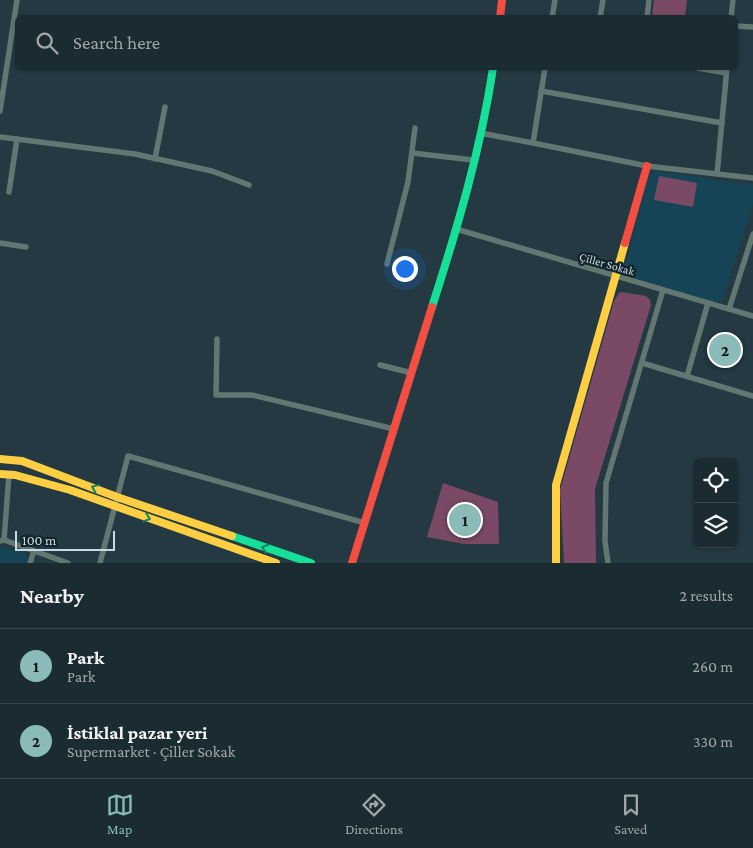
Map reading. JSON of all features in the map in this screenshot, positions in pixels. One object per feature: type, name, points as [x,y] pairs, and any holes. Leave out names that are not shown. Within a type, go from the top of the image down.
[{"type":"street","points":[[0,111],[17,0]]},
{"type":"street","points":[[500,15],[502,0]]},
{"type":"street","points":[[552,15],[555,0]]},
{"type":"street","points":[[600,15],[603,0]]},
{"type":"street","points":[[648,15],[650,0]]},
{"type":"street","points":[[732,15],[733,0]]},
{"type":"street","points":[[738,26],[753,27]]},
{"type":"street","points":[[352,563],[456,229],[480,133],[493,70]]},
{"type":"street","points":[[533,143],[545,70]]},
{"type":"street","points":[[717,174],[727,70]]},
{"type":"street","points":[[541,91],[722,122]]},
{"type":"street","points":[[155,159],[165,107]]},
{"type":"street","points":[[387,264],[395,238],[412,153],[414,128]]},
{"type":"street","points":[[480,133],[647,166],[753,178]]},
{"type":"street","points":[[0,137],[97,149],[155,159],[212,171],[249,184]]},
{"type":"street","points":[[9,192],[17,139]]},
{"type":"street","points":[[412,153],[473,160]]},
{"type":"street","points":[[556,563],[556,485],[647,166]]},
{"type":"street","name":"Çiller Sokak","points":[[456,229],[753,316]]},
{"type":"street","points":[[729,309],[753,234]]},
{"type":"street","points":[[0,243],[26,247]]},
{"type":"street","points":[[608,563],[605,541],[606,483],[663,290]]},
{"type":"street","points":[[687,376],[708,303]]},
{"type":"street","points":[[218,339],[216,395],[252,395],[394,429]]},
{"type":"street","points":[[642,363],[753,396]]},
{"type":"street","points":[[380,365],[412,373]]},
{"type":"street","points":[[100,563],[128,456],[365,523]]},
{"type":"street","points":[[0,459],[22,461],[117,497],[311,563]]},
{"type":"street","points":[[0,474],[9,474],[70,490],[276,563]]},
{"type":"street","points":[[9,474],[2,541],[68,563]]},
{"type":"street","points":[[30,563],[34,551]]},
{"type":"shaded area","points":[[654,0],[687,0],[685,15],[652,15]]},
{"type":"shaded area","points":[[655,171],[753,185],[753,204],[723,299],[716,303],[626,276],[624,270],[649,174]]},
{"type":"shaded area","points":[[659,176],[697,183],[693,207],[654,200]]},
{"type":"shaded area","points":[[619,293],[646,296],[650,300],[651,305],[595,489],[596,563],[564,563],[560,490],[614,301]]},
{"type":"shaded area","points":[[443,483],[498,502],[499,544],[464,544],[427,537]]},
{"type":"shaded area","points":[[0,546],[25,553],[26,563],[0,563]]},
{"type":"traffic: fast","points":[[432,307],[467,189],[482,129],[493,70]]},
{"type":"traffic: fast","points":[[232,536],[311,563]]},
{"type":"traffic: slow","points":[[556,563],[556,485],[625,243]]},
{"type":"traffic: slow","points":[[0,459],[22,461],[117,497],[232,536]]},
{"type":"traffic: slow","points":[[0,474],[15,475],[70,490],[276,563]]},
{"type":"traffic: jam","points":[[500,15],[502,0]]},
{"type":"traffic: jam","points":[[625,243],[647,166]]},
{"type":"traffic: jam","points":[[352,563],[432,307]]},
{"type":"place","name":"İstiklal pazar yeri","points":[[725,350]]},
{"type":"place","name":"Park","points":[[465,520]]}]
